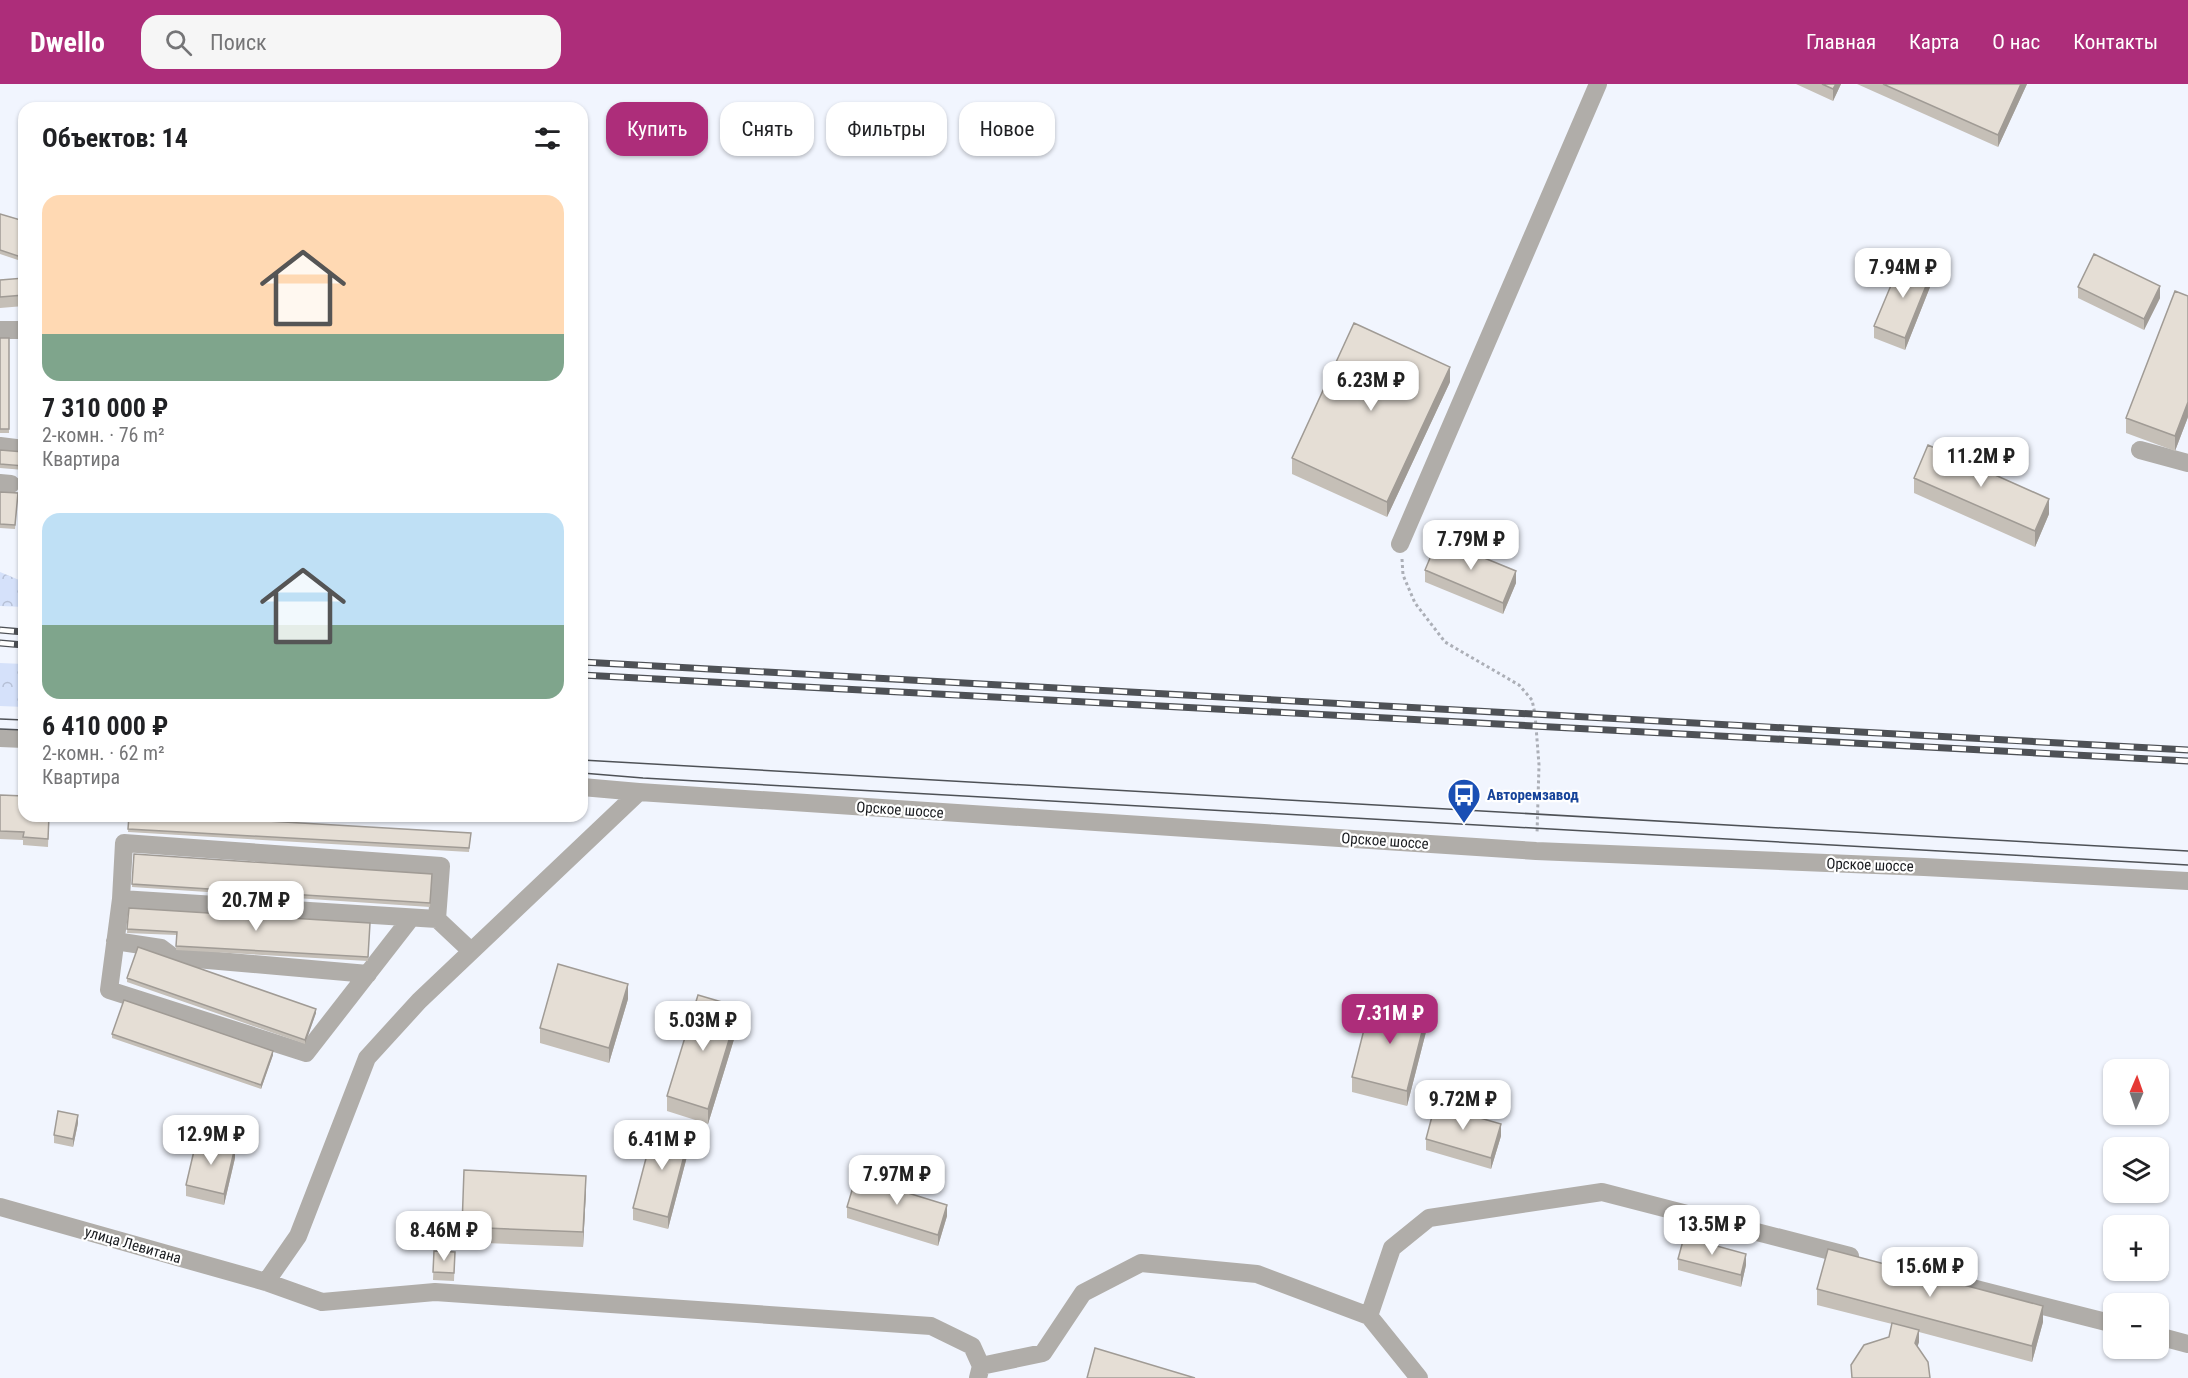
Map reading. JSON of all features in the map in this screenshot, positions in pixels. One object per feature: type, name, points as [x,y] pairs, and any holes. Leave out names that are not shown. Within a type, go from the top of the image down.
[{"type":"street","points":[[1400,544],[1598,84]]},
{"type":"street","points":[[0,330],[18,330]]},
{"type":"street","points":[[0,446],[18,448]]},
{"type":"street","points":[[2140,450],[2188,463]]},
{"type":"street","points":[[0,738],[18,739]]},
{"type":"street","name":"Орское шоссе","points":[[588,788],[1536,851],[2188,881]]},
{"type":"street","points":[[266,1282],[298,1236],[367,1058],[418,1001],[639,792]]},
{"type":"street","points":[[411,918],[306,1053],[109,990],[121,899],[124,843],[441,866],[437,919]]},
{"type":"street","points":[[121,899],[437,919],[471,951]]},
{"type":"street","points":[[115,941],[161,948],[172,957],[368,974]]},
{"type":"street","points":[[1369,1316],[1392,1248],[1429,1218],[1602,1192],[1863,1260]]},
{"type":"street","name":"улица Левитана","points":[[0,1207],[266,1282],[322,1302],[435,1292],[931,1326],[972,1346],[980,1372]]},
{"type":"street","points":[[980,1372],[1043,1353],[1083,1293],[1141,1263],[1257,1274],[1369,1316],[1419,1378]]},
{"type":"street","points":[[1954,1283],[2103,1321]]},
{"type":"street","points":[[2169,1339],[2188,1344]]},
{"type":"path","points":[[1400,544],[1403,575],[1415,603],[1445,642],[1519,685],[1532,700],[1539,765],[1536,851]]},
{"type":"green space","points":[[0,572],[18,580],[18,607],[0,606]]},
{"type":"green space","points":[[0,663],[18,664],[18,707],[0,706]]},
{"type":"building","points":[[1822,84],[1836,84],[1833,89]]},
{"type":"building","points":[[1883,84],[2021,84],[1998,135]]},
{"type":"building","points":[[0,214],[18,219],[18,256],[0,250]]},
{"type":"building","points":[[2094,254],[2160,286],[2144,319],[2078,287]]},
{"type":"building","points":[[1902,259],[1932,271],[1905,338],[1874,326]]},
{"type":"building","points":[[18,278],[18,296],[0,297],[0,280]]},
{"type":"building","points":[[2175,291],[2188,296],[2188,402],[2175,436],[2126,418]]},
{"type":"building","points":[[1354,323],[1450,367],[1387,502],[1292,458]]},
{"type":"building","points":[[0,338],[9,338],[9,429],[0,429]]},
{"type":"building","points":[[1928,445],[2049,499],[2035,531],[1914,478]]},
{"type":"building","points":[[0,450],[18,452],[18,466],[0,464]]},
{"type":"building","points":[[0,492],[18,493],[15,525],[0,524]]},
{"type":"building","points":[[1438,539],[1516,571],[1503,603],[1425,570]]},
{"type":"building","points":[[0,795],[18,796],[18,822],[49,822],[48,839],[23,837],[24,832],[0,831]]},
{"type":"building","points":[[129,822],[284,822],[471,833],[469,848],[128,829]]},
{"type":"building","points":[[134,854],[432,874],[430,903],[132,884]]},
{"type":"building","points":[[129,908],[370,923],[368,957],[176,946],[177,932],[127,929]]},
{"type":"building","points":[[138,947],[316,1009],[305,1040],[127,978]]},
{"type":"building","points":[[558,964],[628,984],[609,1048],[540,1028]]},
{"type":"building","points":[[698,995],[739,1007],[708,1109],[667,1096]]},
{"type":"building","points":[[1372,998],[1427,1012],[1407,1091],[1352,1077]]},
{"type":"building","points":[[124,1000],[273,1051],[261,1085],[112,1034]]},
{"type":"building","points":[[1435,1105],[1501,1124],[1491,1158],[1426,1139]]},
{"type":"building","points":[[58,1111],[78,1115],[73,1139],[54,1135]]},
{"type":"building","points":[[655,1124],[690,1133],[668,1217],[633,1208]]},
{"type":"building","points":[[197,1138],[235,1147],[224,1194],[186,1185]]},
{"type":"building","points":[[464,1170],[586,1176],[583,1232],[462,1227]]},
{"type":"building","points":[[856,1177],[947,1205],[938,1235],[847,1207]]},
{"type":"building","points":[[1684,1237],[1746,1254],[1741,1275],[1678,1259]]},
{"type":"building","points":[[1828,1249],[2043,1306],[2032,1346],[1817,1289]]},
{"type":"building","points":[[434,1251],[455,1252],[454,1273],[433,1272]]},
{"type":"building","points":[[1892,1323],[1919,1330],[1915,1343],[1928,1362],[1930,1378],[1852,1378],[1851,1365],[1864,1345],[1889,1337]]},
{"type":"building","points":[[1095,1348],[1195,1378],[1087,1378]]},
{"type":"tram line","points":[[0,719],[18,720]]},
{"type":"tram line","points":[[0,729],[18,730]]},
{"type":"tram line","points":[[588,760],[2188,851]]},
{"type":"tram line","points":[[588,773],[2188,865]]},
{"type":"railway","points":[[0,630],[18,632]]},
{"type":"railway","points":[[0,643],[18,644]]},
{"type":"railway","points":[[588,662],[2188,750]]},
{"type":"railway","points":[[588,675],[2188,761]]},
{"type":"place","name":"Авторемзавод","points":[[1464,824]]}]
